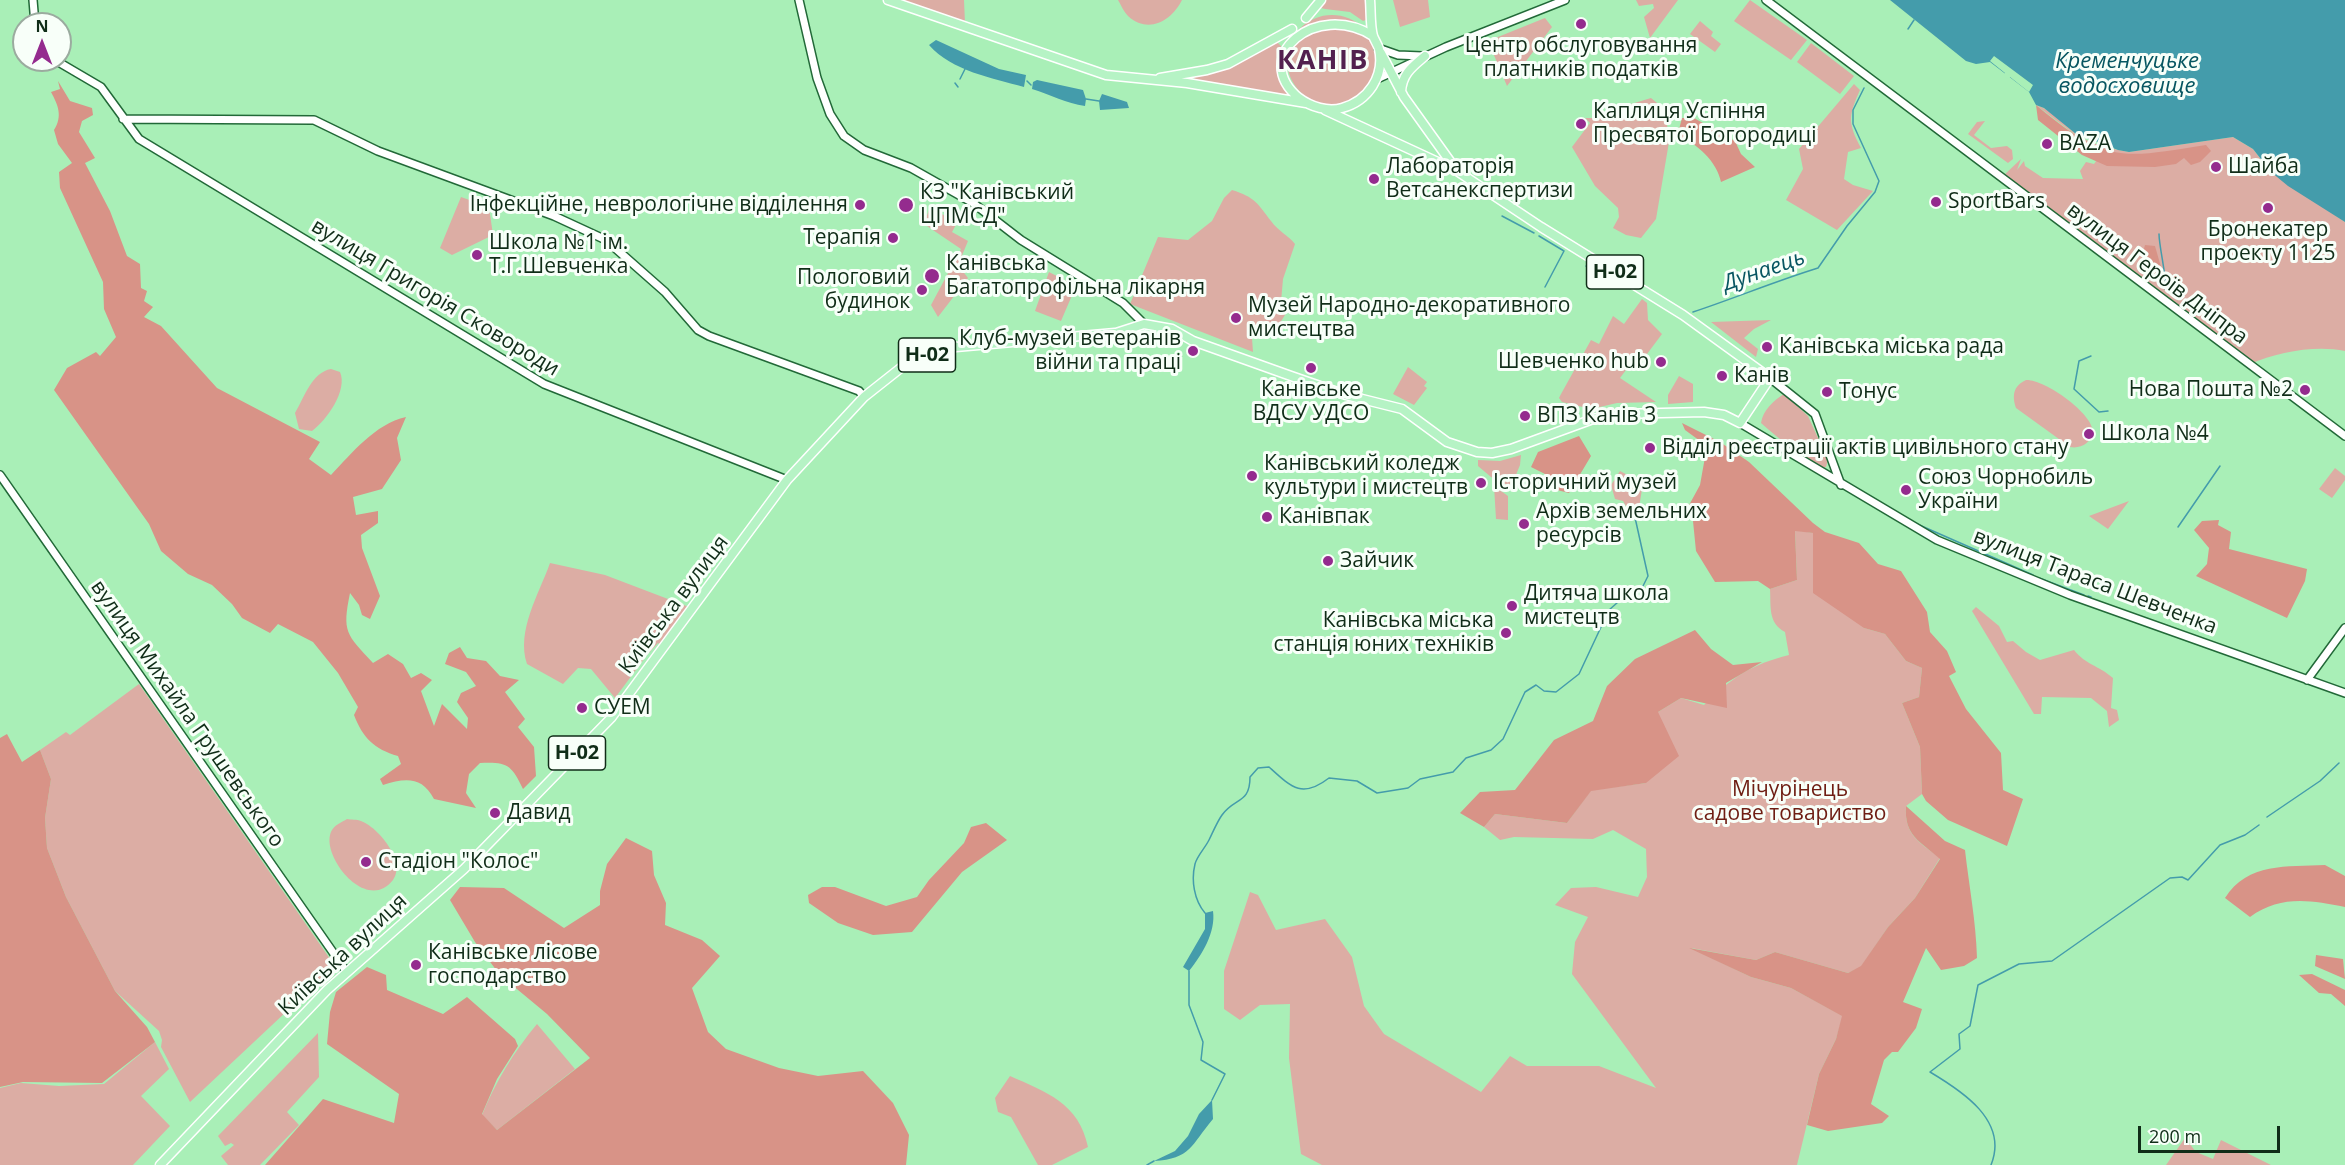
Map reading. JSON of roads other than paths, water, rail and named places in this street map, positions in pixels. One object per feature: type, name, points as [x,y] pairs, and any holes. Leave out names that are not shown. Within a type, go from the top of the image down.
[{"type":"main road","points":[[888,0],[1070,65],[1106,75],[1187,84],[1306,103]]},
{"type":"main road","points":[[1144,80],[1207,70],[1228,64],[1295,28],[1321,0]]},
{"type":"main road","name":"Н-02","points":[[1370,0],[1373,36],[1378,48],[1401,92],[1457,171]]},
{"type":"main road","points":[[1305,19],[1324,13]]},
{"type":"main road","name":"Н-02","points":[[1352,18],[1360,22],[1373,36]]},
{"type":"main road","points":[[1295,28],[1287,40],[1282,63],[1289,86],[1306,103]]},
{"type":"main road","name":"Н-02","points":[[1377,79],[1380,63],[1378,48]]},
{"type":"main road","points":[[1401,92],[1401,82],[1407,71],[1425,56]]},
{"type":"main road","points":[[1325,110],[1351,106],[1368,93],[1377,79]]},
{"type":"main road","name":"Н-02","points":[[1306,103],[1457,171],[1541,227],[1683,315],[1770,378]]},
{"type":"main road","points":[[1143,324],[1169,330]]},
{"type":"main road","name":"Київська вулиця","points":[[1115,333],[1143,324]]},
{"type":"main road","name":"Київська вулиця","points":[[160,1165],[346,971],[464,869],[611,718],[788,480],[864,397],[907,363],[956,347],[986,342],[1115,333],[1150,338],[1169,330]]},
{"type":"main road","name":"вулиця Тараса Шевченка","points":[[1169,330],[1193,341],[1346,395],[1402,409],[1458,447],[1492,453],[1512,449],[1593,419],[1619,414],[1704,412],[1724,415],[1740,423]]},
{"type":"main road","points":[[1740,423],[1770,378]]},
{"type":"street","points":[[799,0],[817,78],[830,114],[844,136],[864,150],[911,168],[973,203],[1021,240],[1123,303],[1143,324]]},
{"type":"street","points":[[804,16],[807,0]]},
{"type":"street","points":[[1377,79],[1425,56],[1565,0]]},
{"type":"street","name":"вулиця Героїв Дніпра","points":[[1766,0],[2345,436]]},
{"type":"street","points":[[1378,48],[1398,55],[1425,56]]},
{"type":"street","name":"вулиця Григорія Сковороди","points":[[72,70],[101,87],[139,139],[544,384],[788,480]]},
{"type":"street","points":[[123,119],[314,120],[378,151],[554,216],[606,240],[665,292],[698,330],[859,390],[864,397]]},
{"type":"street","points":[[1770,378],[1815,414],[1842,485]]},
{"type":"street","name":"вулиця Тараса Шевченка","points":[[1740,423],[1922,532],[2030,580],[2345,693]]},
{"type":"street","name":"вулиця Михайла Грушевського","points":[[0,475],[346,971]]},
{"type":"street","points":[[2307,680],[2345,628]]},
{"type":"water","name":"Кременчуцьке водосховище","points":[[1890,0],[2345,0],[2345,222],[2288,186],[2271,172],[2253,149],[2233,137],[2129,152],[2076,134],[2044,108],[2036,105],[2029,92],[1990,62],[1976,64],[1966,61]]},
{"type":"water","points":[[936,40],[999,69],[1026,75],[1024,87],[986,77],[949,61],[929,45]]},
{"type":"water","points":[[1037,80],[1083,90],[1086,99],[1085,106],[1032,89],[1033,82]]},
{"type":"water","points":[[1102,94],[1127,102],[1129,108],[1100,110],[1099,101]]},
{"type":"water","points":[[1213,911],[1212,927],[1207,943],[1189,971],[1183,967],[1205,929],[1205,913]]},
{"type":"water","points":[[1212,1100],[1213,1119],[1189,1149],[1176,1157],[1154,1161],[1175,1151],[1188,1136],[1199,1114]]},
{"type":"waterway","name":"Дунаець","points":[[1908,29],[1914,20]]},
{"type":"waterway","points":[[960,79],[965,69]]},
{"type":"waterway","points":[[1027,81],[1031,85]]},
{"type":"waterway","points":[[955,83],[958,87]]},
{"type":"waterway","name":"Дунаець","points":[[1693,312],[1818,268],[1847,226],[1875,192],[1879,181],[1853,124],[1853,110],[1864,88]]},
{"type":"waterway","points":[[1086,99],[1099,101]]},
{"type":"waterway","points":[[1502,216],[1534,233]]},
{"type":"waterway","points":[[2159,234],[2165,289]]},
{"type":"waterway","points":[[1539,236],[1564,251],[1545,287]]},
{"type":"waterway","points":[[1586,266],[1604,276]]},
{"type":"waterway","points":[[2091,356],[2079,361],[2074,389],[2099,412],[2108,411]]},
{"type":"waterway","points":[[2178,527],[2220,466]]},
{"type":"waterway","name":"Дунаець","points":[[1205,913],[1194,890],[1193,877],[1196,861],[1222,815],[1245,796],[1250,777],[1258,768],[1269,767],[1291,785],[1304,789],[1311,788],[1329,778],[1357,781],[1377,793],[1408,788],[1420,779],[1453,772],[1466,758],[1491,750],[1503,739],[1525,692],[1536,685],[1544,691],[1556,692],[1579,674],[1609,610],[1626,595],[1641,590],[1648,576],[1634,513]]},
{"type":"waterway","points":[[1917,524],[2033,575]]},
{"type":"waterway","points":[[2039,578],[2084,595]]},
{"type":"waterway","points":[[2267,817],[2320,781],[2339,763]]},
{"type":"waterway","points":[[1991,1165],[1995,1149],[1994,1135],[1988,1121],[1968,1098],[1930,1072],[1960,1049],[1959,1034],[1970,1026],[1978,985],[2019,964],[2052,961],[2170,878],[2182,877],[2188,880],[2220,845],[2245,835],[2259,825]]},
{"type":"waterway","name":"Дунаець","points":[[1189,971],[1189,1005],[1203,1042],[1201,1060],[1225,1074],[1212,1100]]},
{"type":"waterway","name":"Дунаець","points":[[1147,1165],[1154,1161]]},
{"type":"place","name":"Центр обслуговування платників податків","points":[[1581,24]]},
{"type":"place","name":"Каплиця Успіння Пресвятої Богородиці","points":[[1581,124]]},
{"type":"place","name":"BAZA","points":[[2047,144]]},
{"type":"place","name":"Шайба","points":[[2216,167]]},
{"type":"place","name":"Лабораторія Ветсанекспертизи","points":[[1374,179]]},
{"type":"place","name":"SportBars","points":[[1936,202]]},
{"type":"place","name":"Інфекційне, неврологічне відділення","points":[[860,205]]},
{"type":"place","name":"КЗ \"Канівський ЦПМСД\"","points":[[906,205]]},
{"type":"place","name":"Бронекатер проекту 1125","points":[[2268,208]]},
{"type":"place","name":"Терапія","points":[[893,238]]},
{"type":"place","name":"Школа №1 ім. Т.Г.Шевченка","points":[[477,255]]},
{"type":"place","name":"Канівська Багатопрофільна лікарня","points":[[932,276]]},
{"type":"place","name":"Пологовий будинок","points":[[922,290]]},
{"type":"place","name":"Музей Народно-декоративного мистецтва","points":[[1236,318]]},
{"type":"place","name":"Канівська міська рада","points":[[1767,347]]},
{"type":"place","name":"Клуб-музей ветеранів війни та праці","points":[[1193,351]]},
{"type":"place","name":"Шевченко hub","points":[[1661,362]]},
{"type":"place","name":"Канівське ВДСУ УДСО","points":[[1311,368]]},
{"type":"place","name":"Канів","points":[[1722,376]]},
{"type":"place","name":"Нова Пошта №2","points":[[2305,390]]},
{"type":"place","name":"Тонус","points":[[1827,392]]},
{"type":"place","name":"ВПЗ Канів 3","points":[[1525,416]]},
{"type":"place","name":"Школа №4","points":[[2089,434]]},
{"type":"place","name":"Відділ реєстрації актів цивільного стану","points":[[1650,448]]},
{"type":"place","name":"Канівський коледж культури і мистецтв","points":[[1252,476]]},
{"type":"place","name":"Історичний музей","points":[[1481,483]]},
{"type":"place","name":"Союз Чорнобиль України","points":[[1906,490]]},
{"type":"place","name":"Канівпак","points":[[1267,517]]},
{"type":"place","name":"Архів земельних ресурсів","points":[[1524,524]]},
{"type":"place","name":"Зайчик","points":[[1328,561]]},
{"type":"place","name":"Дитяча школа мистецтв","points":[[1512,606]]},
{"type":"place","name":"Канівська міська станція юних техніків","points":[[1506,633]]},
{"type":"place","name":"СУЕМ","points":[[582,708]]},
{"type":"place","name":"Давид","points":[[495,813]]},
{"type":"place","name":"Стадіон \"Колос\"","points":[[366,862]]},
{"type":"place","name":"Канівське лісове господарство","points":[[416,965]]},
{"type":"district","name":"КАНІВ","points":[[1323,61]]},
{"type":"park label","name":"Мічурінець садове товариство","points":[[1790,802]]}]
